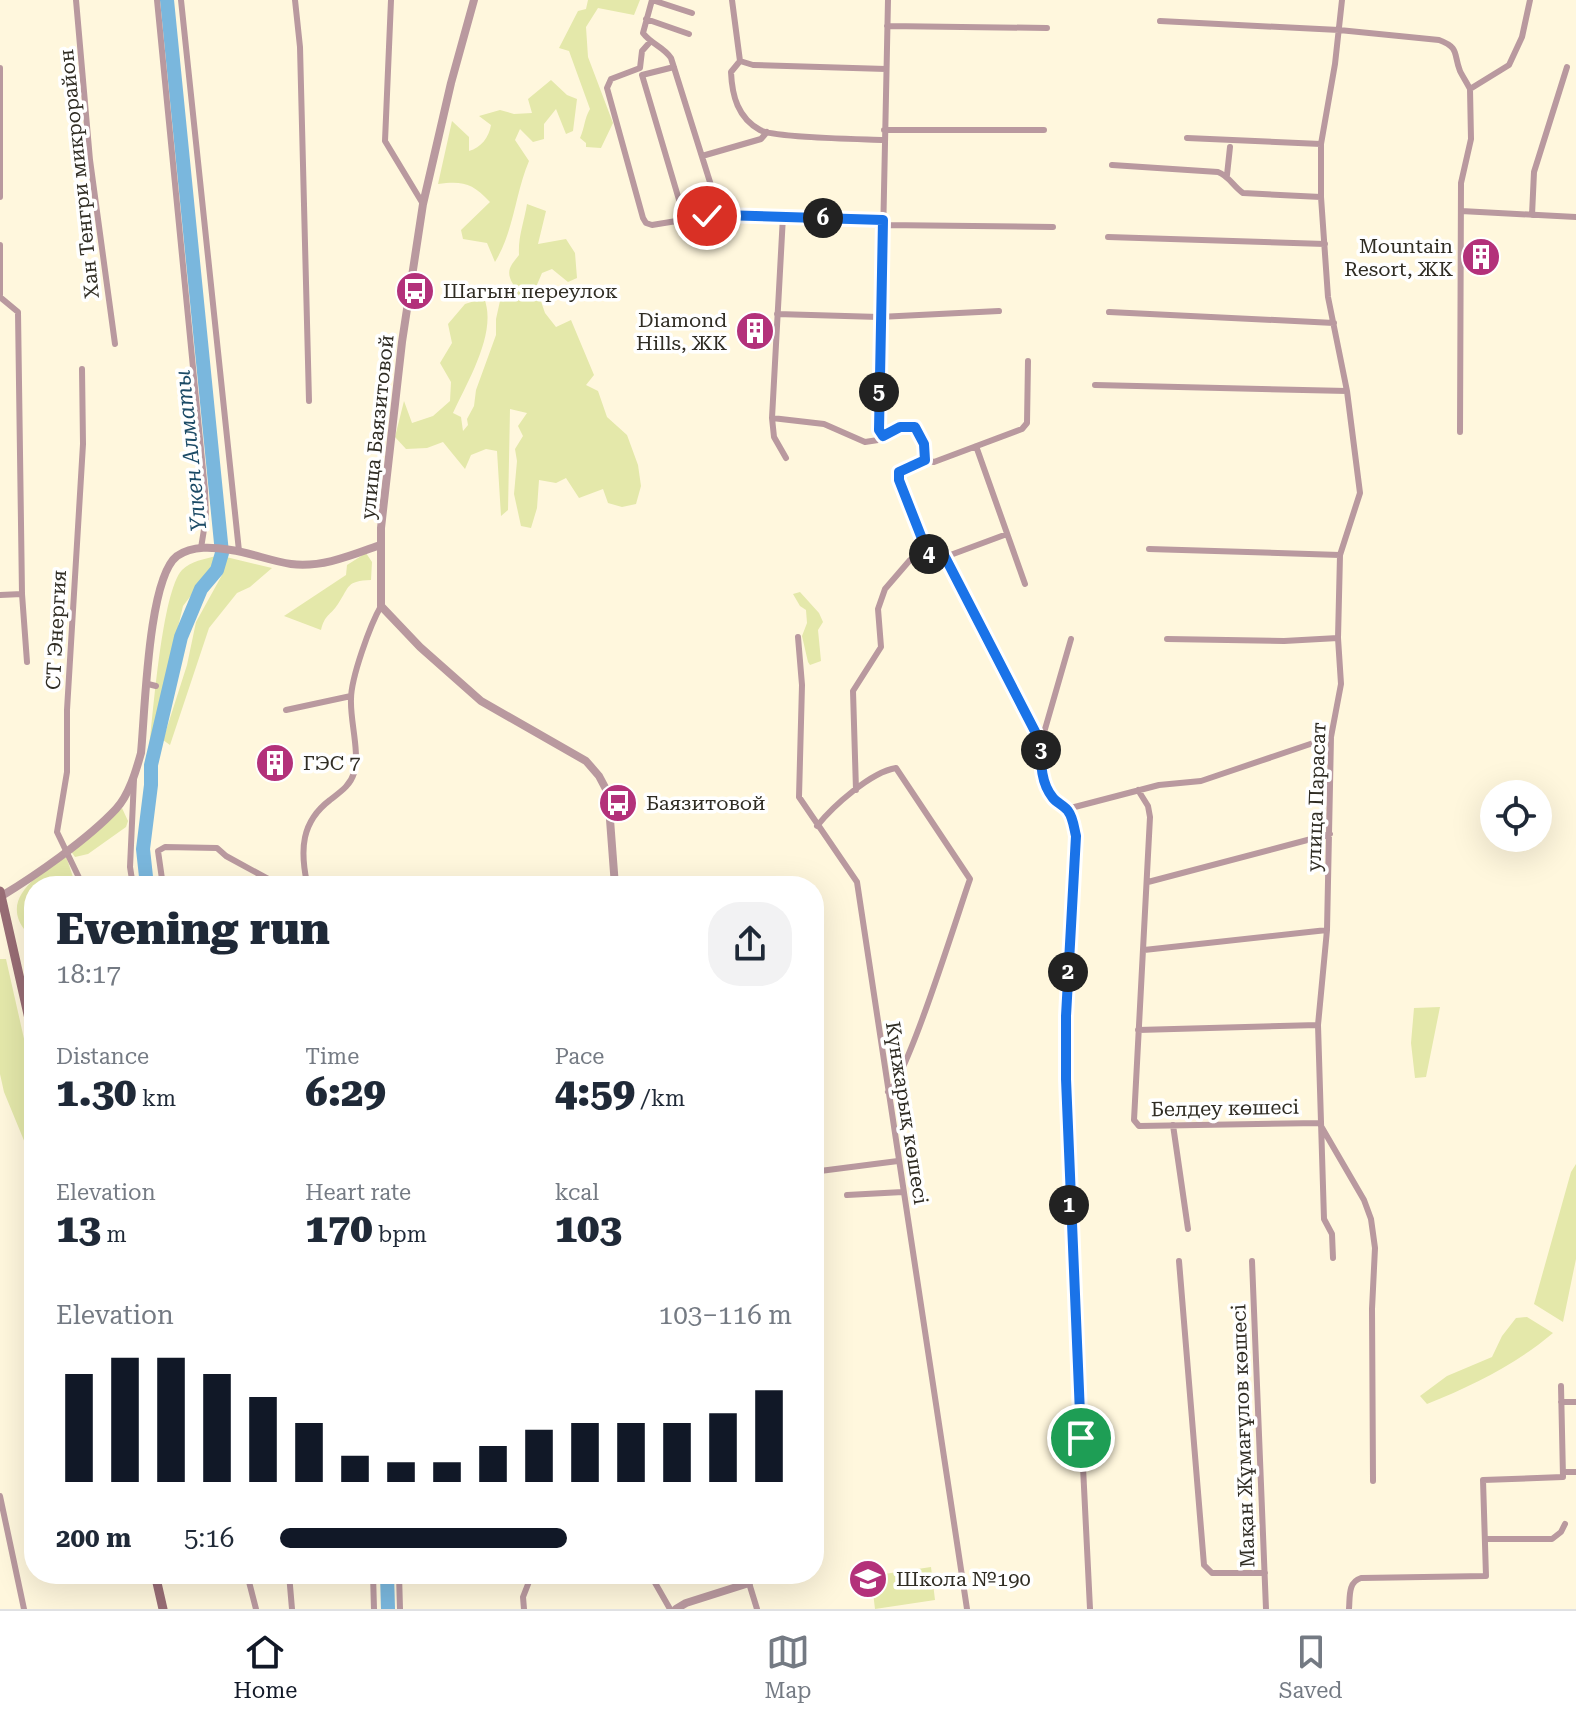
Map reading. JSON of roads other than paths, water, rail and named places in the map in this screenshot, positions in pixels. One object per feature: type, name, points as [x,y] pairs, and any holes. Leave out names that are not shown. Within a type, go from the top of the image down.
[{"type":"main road","points":[[0,895],[24,998]]},
{"type":"main road","points":[[157,1584],[163,1609]]},
{"type":"street","name":"Хан Тенгри микрорайон","points":[[76,0],[90,160],[115,344]]},
{"type":"street","points":[[157,0],[205,490],[206,517],[201,548]]},
{"type":"street","points":[[181,0],[234,550]]},
{"type":"street","points":[[295,0],[300,47],[309,401]]},
{"type":"street","points":[[391,0],[385,141],[423,204]]},
{"type":"street","name":"улица Баязитовой","points":[[381,606],[380,545],[402,342],[423,204],[474,0]]},
{"type":"street","points":[[650,42],[642,51],[640,68],[611,79],[607,88],[643,218],[652,225],[707,216],[713,212],[715,198],[674,67],[667,52],[650,42],[643,33],[652,0],[692,13]]},
{"type":"street","points":[[732,0],[740,61],[731,72],[735,102],[745,119],[767,132],[884,140]]},
{"type":"street","points":[[883,436],[879,430],[879,317],[888,0]]},
{"type":"street","name":"улица Парасат","points":[[1333,1258],[1332,1234],[1324,1219],[1318,1025],[1327,930],[1331,737],[1341,684],[1338,638],[1340,555],[1360,493],[1347,391],[1328,297],[1321,197],[1321,144],[1342,0]]},
{"type":"street","points":[[1470,89],[1509,65],[1522,37],[1530,0]]},
{"type":"street","points":[[646,19],[689,34]]},
{"type":"street","points":[[1160,21],[1339,30],[1439,40],[1451,44],[1470,89],[1471,139],[1461,183],[1460,432]]},
{"type":"street","points":[[887,26],[1047,28]]},
{"type":"street","points":[[740,61],[753,65],[886,69]]},
{"type":"street","points":[[674,67],[642,75],[685,220]]},
{"type":"street","points":[[1532,215],[1534,172],[1567,67]]},
{"type":"street","points":[[0,68],[0,197]]},
{"type":"street","points":[[884,130],[1044,130]]},
{"type":"street","points":[[702,156],[761,139],[767,132]]},
{"type":"street","points":[[1187,138],[1321,144]]},
{"type":"street","points":[[1230,147],[1227,175],[1234,187],[1243,193],[1321,197]]},
{"type":"street","points":[[1112,165],[1227,175]]},
{"type":"street","points":[[1461,211],[1576,217]]},
{"type":"street","points":[[713,212],[721,215],[1053,227]]},
{"type":"street","points":[[783,216],[772,418],[774,437],[786,458]]},
{"type":"street","points":[[1108,237],[1325,244]]},
{"type":"street","points":[[0,245],[0,296],[18,312],[22,594],[27,662]]},
{"type":"street","points":[[777,314],[879,317],[999,311]]},
{"type":"street","points":[[1109,312],[1334,323]]},
{"type":"street","points":[[928,554],[899,480],[899,472],[925,460],[934,462],[1022,429],[1027,423],[1028,361]]},
{"type":"street","name":"СТ Энергия","points":[[79,876],[57,832],[67,772],[67,710],[83,444],[82,369]]},
{"type":"street","points":[[1095,385],[1347,391]]},
{"type":"street","points":[[772,418],[824,424],[865,442],[872,442],[900,427],[915,427],[924,444],[925,460]]},
{"type":"street","points":[[976,446],[1025,584]]},
{"type":"street","points":[[856,790],[853,691],[881,647],[878,609],[885,589],[910,560],[928,554],[945,557],[1007,534]]},
{"type":"street","points":[[28,876],[67,850],[118,808],[134,775],[141,753],[152,685],[156,600],[167,567],[178,556],[201,548],[213,548],[299,564],[336,560],[380,545]]},
{"type":"street","points":[[1149,549],[1340,555]]},
{"type":"street","points":[[945,557],[1041,743]]},
{"type":"street","points":[[0,595],[22,594]]},
{"type":"street","points":[[306,876],[303,847],[310,820],[322,805],[346,787],[355,768],[351,696],[372,621],[381,606],[420,647],[481,701],[586,761],[599,776],[608,793],[614,876]]},
{"type":"street","name":"Күнжарық көшесі","points":[[798,637],[802,685],[799,797],[857,882],[967,1609]]},
{"type":"street","points":[[1167,639],[1284,641],[1338,638]]},
{"type":"street","points":[[1071,639],[1041,743],[1042,775],[1046,787],[1055,800],[1067,809],[1076,836],[1066,1016],[1067,1142],[1090,1609]]},
{"type":"street","points":[[286,710],[351,696]]},
{"type":"street","points":[[1067,809],[1159,785],[1201,781],[1331,737]]},
{"type":"street","points":[[817,826],[856,790],[884,770],[896,768],[970,879],[912,1044],[895,1087],[888,1092]]},
{"type":"street","points":[[131,876],[134,775]]},
{"type":"street","points":[[1138,790],[1148,806],[1150,817],[1138,1030],[1318,1025]]},
{"type":"street","points":[[1148,882],[1330,834]]},
{"type":"street","points":[[161,876],[157,857],[158,851],[165,847],[217,848],[263,876]]},
{"type":"street","points":[[0,895],[24,879]]},
{"type":"street","points":[[1144,950],[1327,930]]},
{"type":"street","name":"Белдеу көшесі","points":[[1138,1030],[1134,1120],[1139,1126],[1320,1123]]},
{"type":"street","points":[[1320,1123],[1371,1219],[1375,1260],[1372,1309],[1373,1481]]},
{"type":"street","points":[[1173,1125],[1188,1229]]},
{"type":"street","points":[[824,1170],[898,1161]]},
{"type":"street","points":[[847,1195],[903,1192]]},
{"type":"street","points":[[1179,1261],[1204,1565],[1212,1573],[1265,1573]]},
{"type":"street","name":"Мақан Жұмағұлов көшесі","points":[[1252,1261],[1266,1609]]},
{"type":"street","points":[[1349,1609],[1351,1584],[1361,1578],[1486,1576],[1483,1480],[1563,1477],[1561,1386]]},
{"type":"street","points":[[1561,1402],[1576,1402]]},
{"type":"street","points":[[1563,1472],[1576,1472]]},
{"type":"street","points":[[0,1496],[24,1609]]},
{"type":"street","points":[[1485,1539],[1552,1539],[1565,1524]]},
{"type":"street","points":[[250,1584],[256,1609]]},
{"type":"street","points":[[290,1584],[292,1609]]},
{"type":"street","points":[[373,1584],[374,1609]]},
{"type":"street","points":[[399,1584],[400,1609]]},
{"type":"street","points":[[524,1609],[523,1597],[528,1584]]},
{"type":"street","points":[[656,1584],[670,1609]]},
{"type":"street","points":[[676,1609],[735,1584]]},
{"type":"street","points":[[750,1584],[757,1609]]},
{"type":"waterway","name":"Үлкен Алматы","points":[[146,876],[143,849],[151,765],[181,637],[201,589],[217,570],[222,553],[167,0]]},
{"type":"waterway","name":"Үлкен Алматы","points":[[387,1584],[388,1609]]},
{"type":"place","name":"Mountain Resort, ЖК","points":[[1481,257]]},
{"type":"place","name":"Шагын переулок","points":[[415,291]]},
{"type":"place","name":"Diamond Hills, ЖК","points":[[755,331]]},
{"type":"place","name":"ГЭС 7","points":[[275,763]]},
{"type":"place","name":"Баязитовой","points":[[618,803]]},
{"type":"place","name":"Школа №190","points":[[868,1579]]}]
